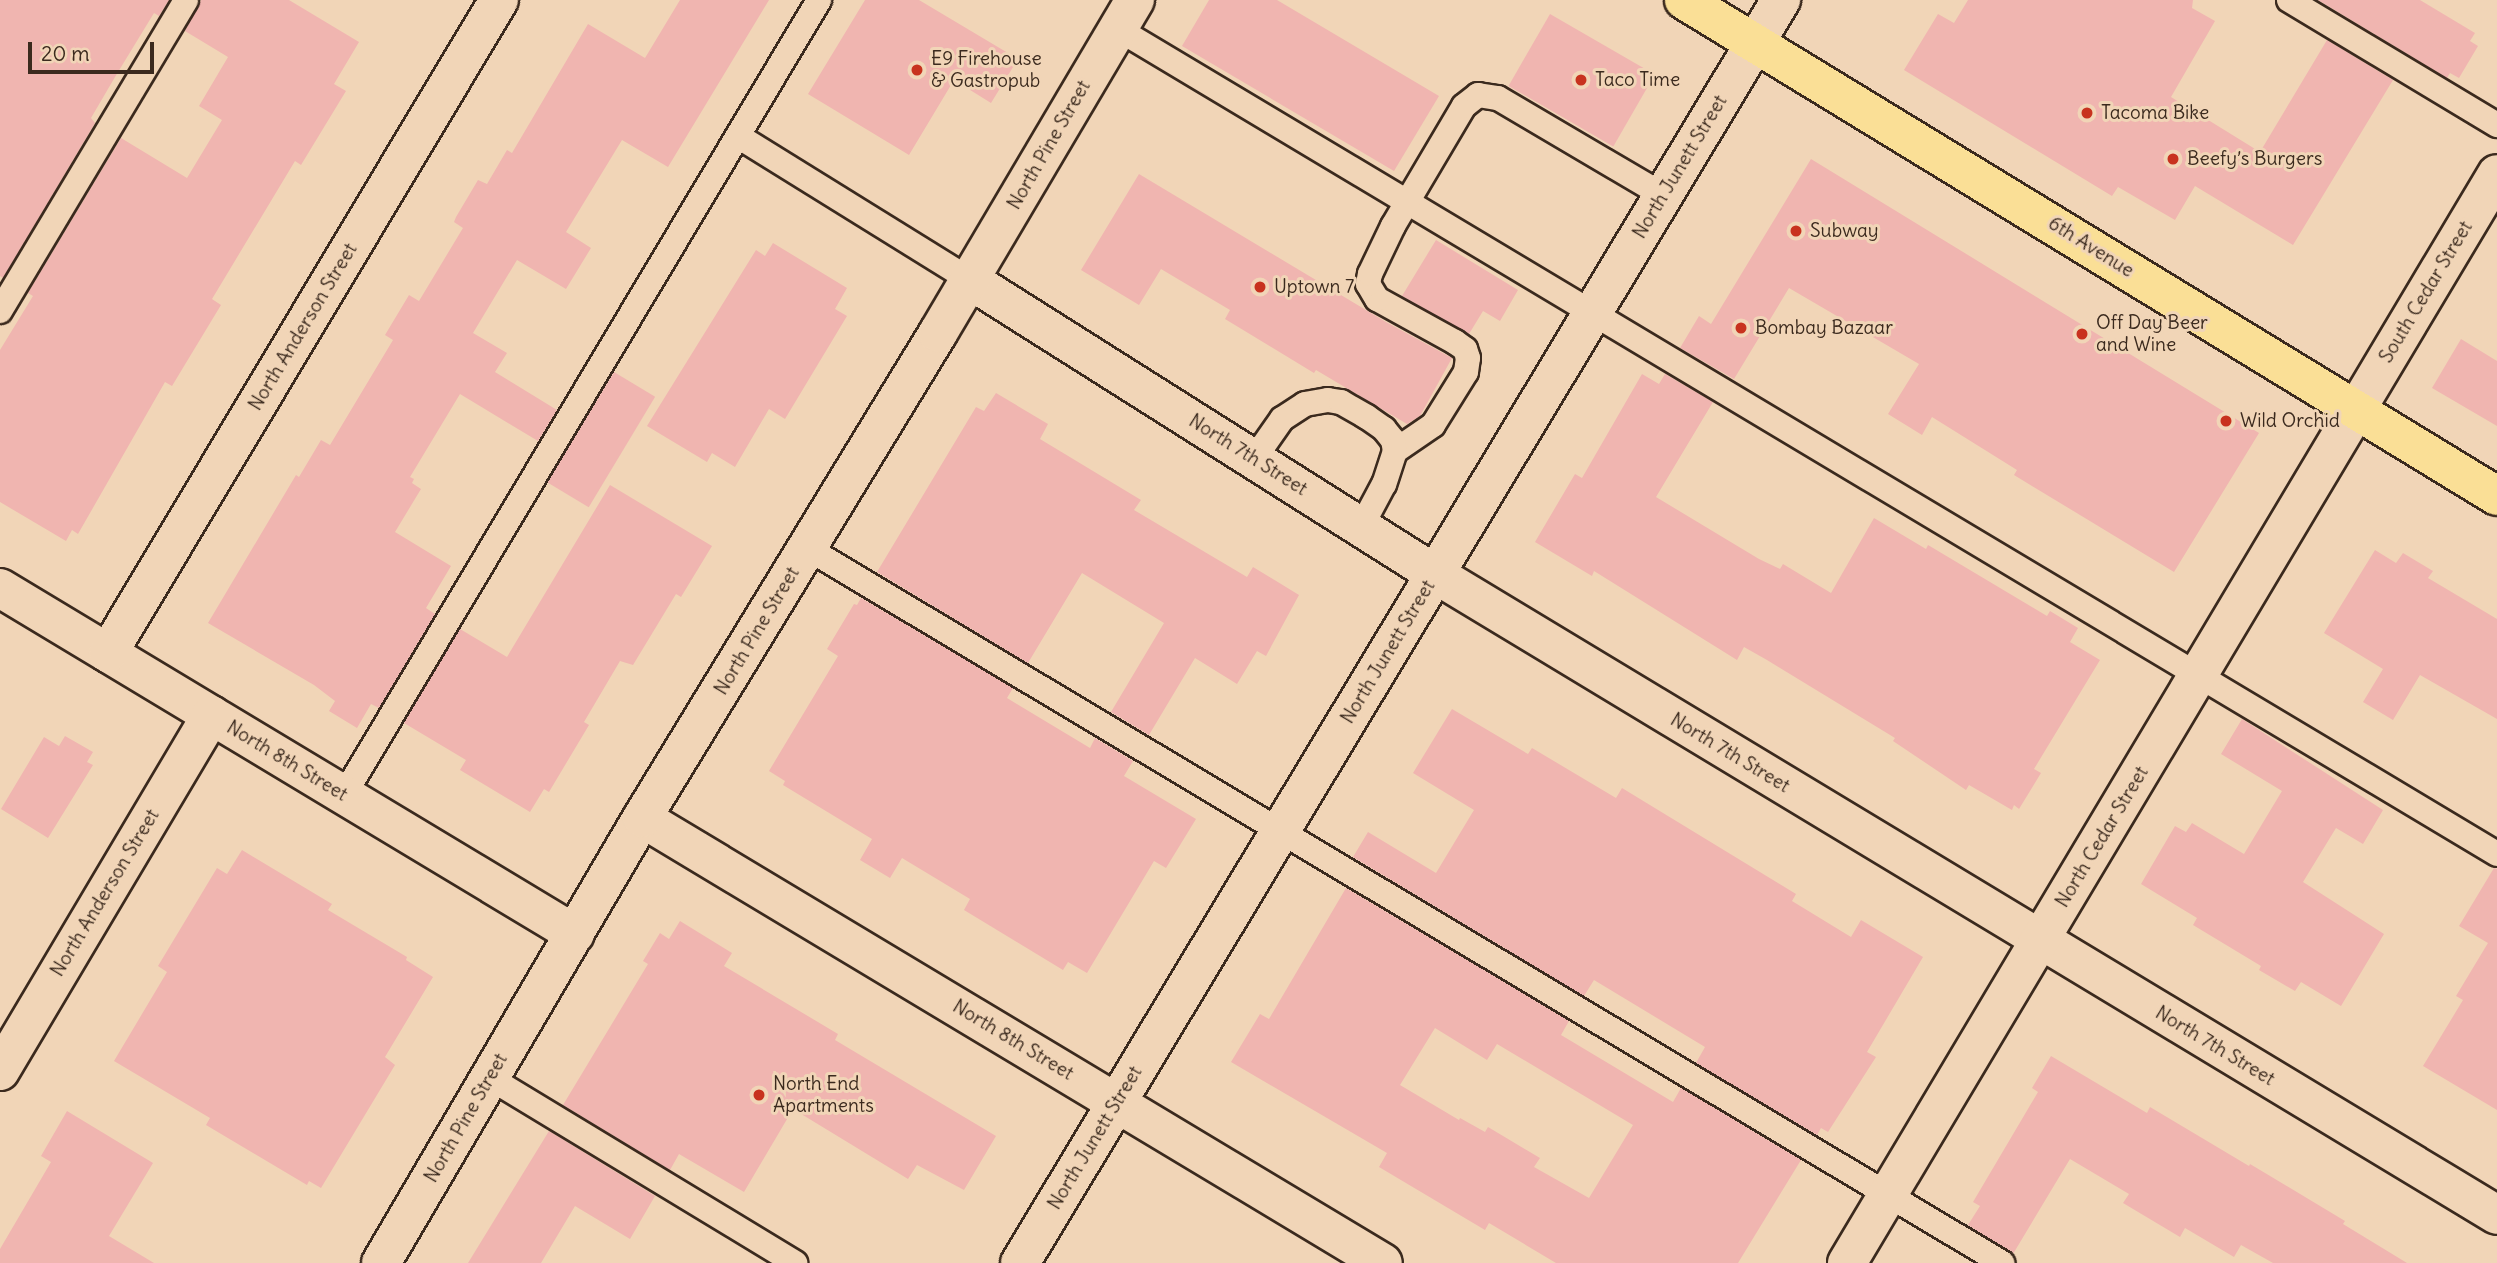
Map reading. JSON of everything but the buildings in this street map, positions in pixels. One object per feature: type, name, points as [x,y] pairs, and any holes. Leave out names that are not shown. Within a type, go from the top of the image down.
[{"type":"main road","name":"6th Avenue","points":[[1684,0],[2497,496]]},
{"type":"street","name":"North Anderson Street","points":[[108,653],[499,0]]},
{"type":"street","name":"North Junett Street","points":[[1020,1263],[1781,0]]},
{"type":"street","name":"North Pine Street","points":[[381,1263],[642,818],[970,280],[1126,15]]},
{"type":"street","name":"South Cedar Street","points":[[2356,411],[2497,174]]},
{"type":"street","name":"North 7th Street","points":[[970,280],[1435,574],[2497,1215]]},
{"type":"street","name":"North Cedar Street","points":[[1847,1263],[2356,411]]},
{"type":"street","name":"North 8th Street","points":[[0,588],[575,934]]},
{"type":"street","name":"North Anderson Street","points":[[0,1071],[211,715]]},
{"type":"street","name":"North 8th Street","points":[[642,818],[1383,1263]]},
{"type":"lane","points":[[0,311],[186,0]]},
{"type":"lane","points":[[344,795],[819,0]]},
{"type":"lane","points":[[2290,0],[2497,125]]},
{"type":"lane","points":[[1126,15],[1409,202],[2497,854]]},
{"type":"lane","points":[[1395,451],[1433,425],[1450,401],[1469,364],[1465,349],[1384,303],[1371,292],[1370,274],[1393,226],[1464,106],[1478,95],[1498,98],[1663,195]]},
{"type":"lane","points":[[738,136],[970,280]]},
{"type":"lane","points":[[1254,459],[1282,419],[1305,404],[1328,400],[1354,409],[1384,429],[1392,440],[1395,451],[1384,484],[1361,527]]},
{"type":"lane","points":[[807,548],[2002,1263]]},
{"type":"lane","points":[[490,1078],[795,1263]]},
{"type":"place","name":"E9 Firehouse & Gastropub","points":[[917,70]]},
{"type":"place","name":"Taco Time","points":[[1581,80]]},
{"type":"place","name":"Tacoma Bike","points":[[2087,113]]},
{"type":"place","name":"Beefy’s Burgers","points":[[2173,159]]},
{"type":"place","name":"Subway","points":[[1796,231]]},
{"type":"place","name":"Uptown 7","points":[[1260,287]]},
{"type":"place","name":"Bombay Bazaar","points":[[1741,328]]},
{"type":"place","name":"Off Day Beer and Wine","points":[[2082,334]]},
{"type":"place","name":"Wild Orchid","points":[[2226,421]]},
{"type":"place","name":"North End Apartments","points":[[759,1095]]}]
